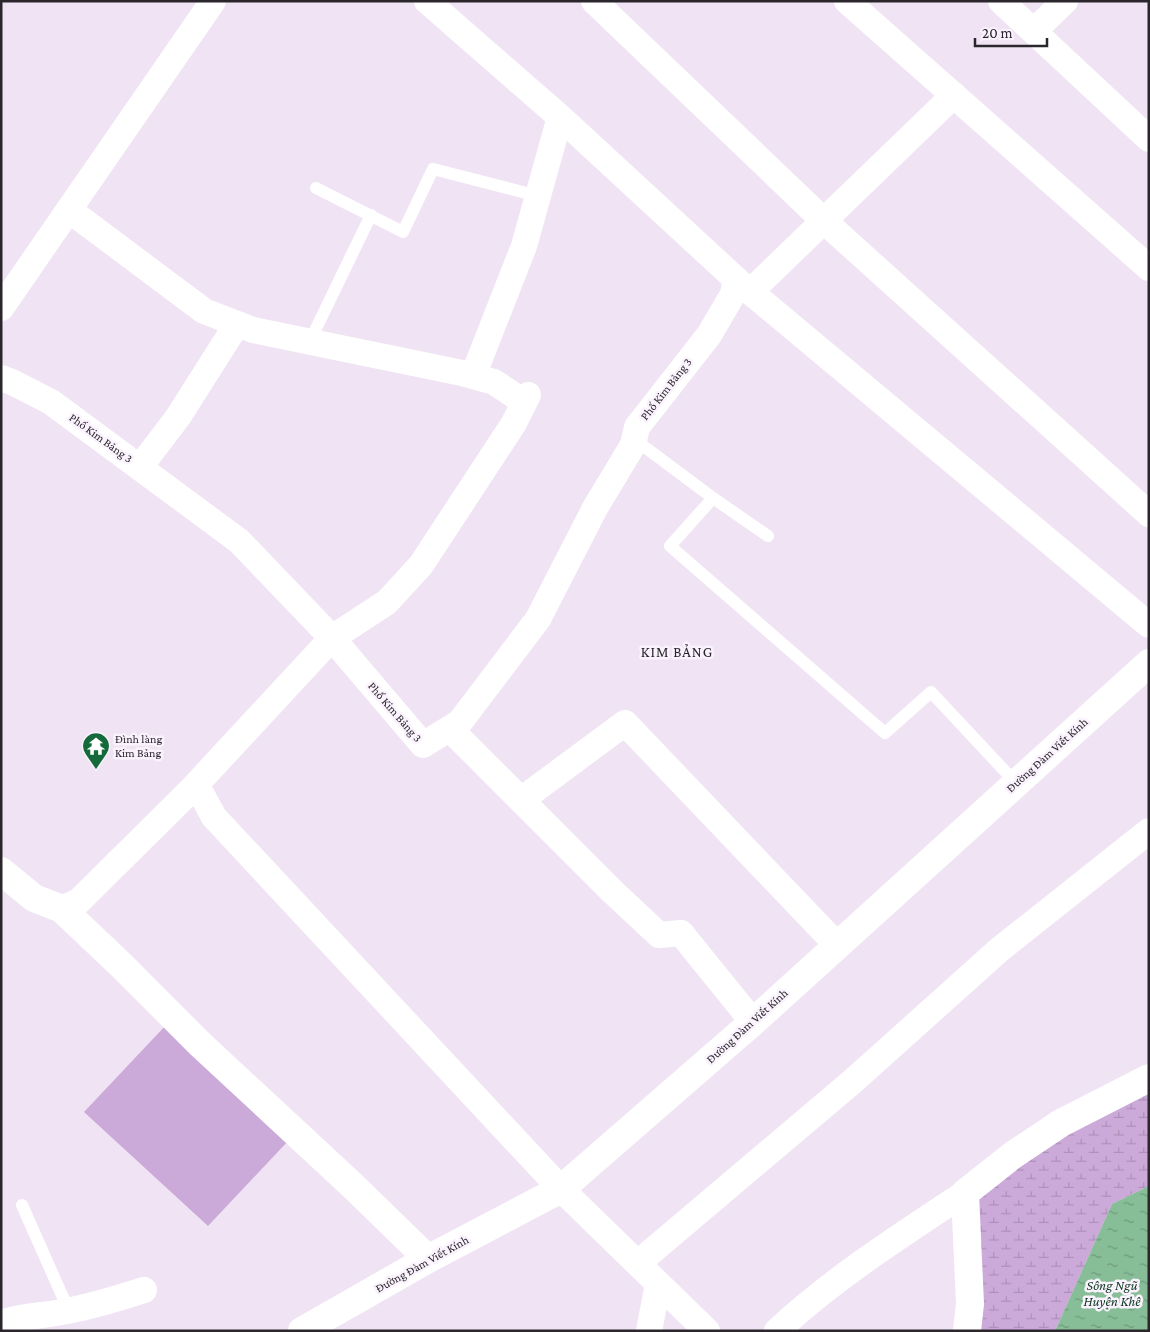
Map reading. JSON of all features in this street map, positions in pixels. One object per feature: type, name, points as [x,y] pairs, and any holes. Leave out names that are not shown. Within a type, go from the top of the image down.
[{"type":"main road","name":"Đường Đàm Viết Kính","points":[[302,1331],[561,1188],[752,1022],[1149,663]]},
{"type":"main road","points":[[1,871],[34,898],[62,909],[201,1045],[353,1186],[428,1260]]},
{"type":"main road","points":[[967,1331],[970,1304],[965,1193],[1014,1155],[1061,1123],[1149,1078]]},
{"type":"street","points":[[1,308],[213,1]]},
{"type":"street","points":[[427,1],[560,117],[743,286],[1149,626]]},
{"type":"street","points":[[594,1],[824,221],[1149,514]]},
{"type":"street","points":[[847,1],[1149,268]]},
{"type":"street","points":[[1001,1],[1149,139]]},
{"type":"street","points":[[1034,31],[1065,1]]},
{"type":"street","points":[[743,286],[824,221],[954,95]]},
{"type":"street","points":[[473,376],[524,246],[560,117]]},
{"type":"street","points":[[62,909],[79,901],[192,789],[332,638],[387,602],[421,565],[514,423],[526,399],[494,382],[473,376],[252,330],[204,311],[69,210]]},
{"type":"street","name":"Phố Kim Bảng 3","points":[[1,378],[51,402],[239,541],[332,638],[423,746],[460,722],[538,619],[595,508],[633,445],[637,427],[709,335],[733,294],[743,286]]},
{"type":"street","points":[[140,466],[178,417],[237,324]]},
{"type":"street","points":[[522,800],[625,723],[837,945]]},
{"type":"street","points":[[450,728],[613,892],[659,935],[681,933],[752,1022]]},
{"type":"street","points":[[192,789],[202,795],[214,817],[561,1188],[707,1331]]},
{"type":"street","points":[[638,1264],[854,1081],[1000,950],[1149,831]]},
{"type":"street","points":[[776,1331],[808,1302],[887,1245],[965,1193]]},
{"type":"street","points":[[649,1331],[658,1284]]},
{"type":"street","points":[[1,1323],[14,1318],[98,1305],[144,1290]]},
{"type":"lane","points":[[316,188],[404,232],[433,169],[538,196]]},
{"type":"lane","points":[[309,343],[370,215]]},
{"type":"lane","points":[[634,439],[768,536]]},
{"type":"lane","points":[[713,498],[670,546],[885,733],[931,692],[1016,783]]},
{"type":"lane","points":[[22,1205],[69,1311]]},
{"type":"green space","points":[[167,1024],[290,1139],[208,1226],[84,1112]]},
{"type":"green space","points":[[1149,1078],[1149,1186],[1112,1204],[1055,1331],[967,1331],[965,1193]]},
{"type":"water","name":"Sông Ngũ Huyện Khê","points":[[1149,1186],[1149,1331],[1055,1331],[1112,1204]]},
{"type":"place","name":"Đình làng Kim Bảng","points":[[96,770]]},
{"type":"district","name":"KIM BẢNG","points":[[677,652]]}]
